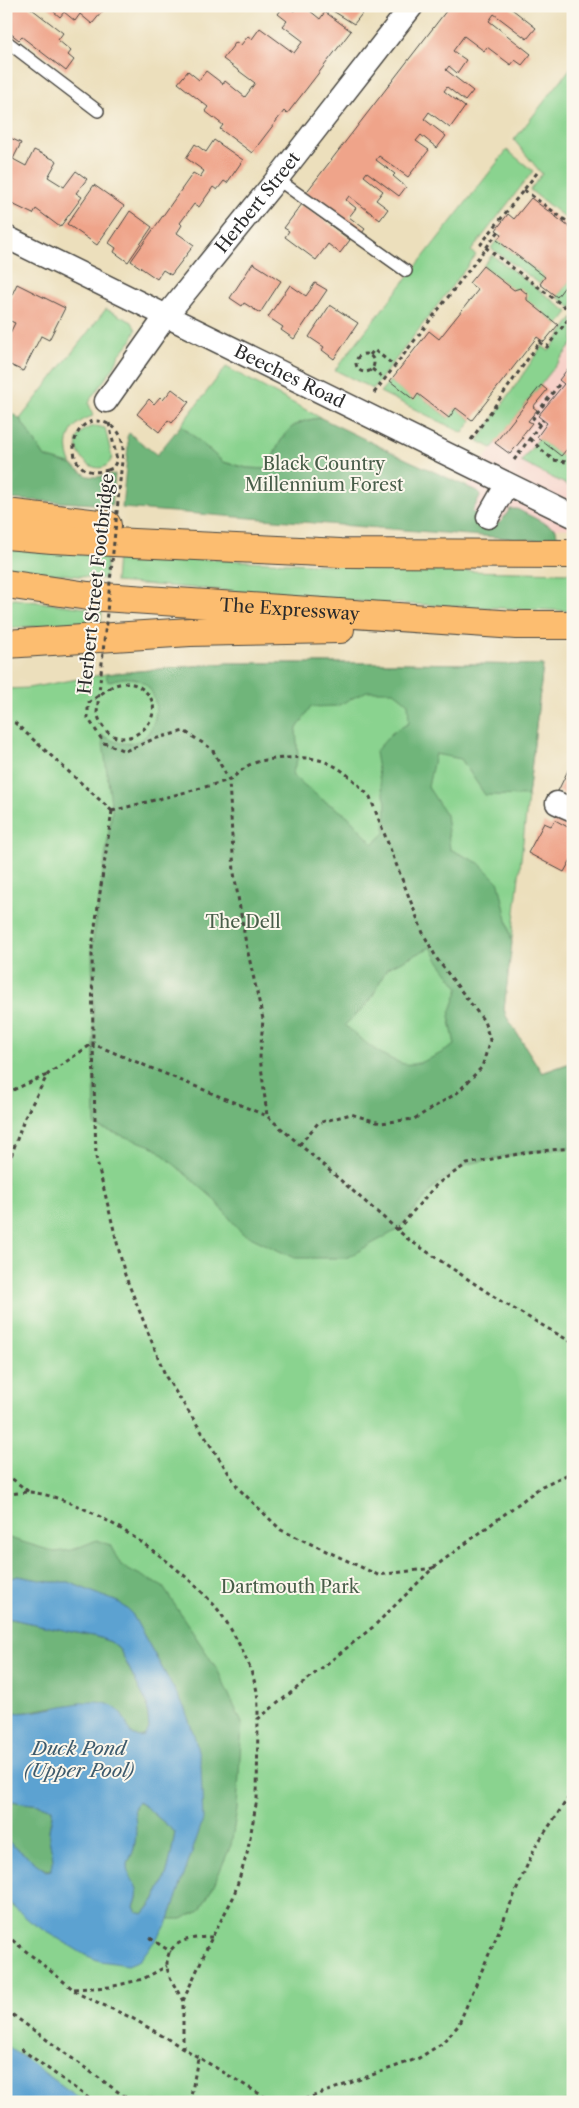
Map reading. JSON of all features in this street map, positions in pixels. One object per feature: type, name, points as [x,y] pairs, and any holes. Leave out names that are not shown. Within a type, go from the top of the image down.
[{"type":"highway","points":[[6,513],[341,553]]},
{"type":"highway","points":[[6,535],[52,539],[341,553],[573,554]]},
{"type":"highway","name":"The Expressway","points":[[6,584],[88,596],[516,625],[573,625]]},
{"type":"highway","points":[[6,644],[190,632],[516,625]]},
{"type":"street","name":"Herbert Street","points":[[106,401],[166,316],[277,179],[412,6]]},
{"type":"street","name":"Beeches Road","points":[[6,237],[166,316],[510,473],[573,516]]},
{"type":"street","points":[[488,517],[510,473]]},
{"type":"lane","points":[[6,41],[98,111]]},
{"type":"lane","points":[[277,179],[406,271]]},
{"type":"path","points":[[470,442],[540,341],[547,347],[573,313],[481,244],[537,173]]},
{"type":"path","points":[[524,190],[573,226]]},
{"type":"path","points":[[373,394],[499,231]]},
{"type":"path","points":[[370,355],[374,350],[395,366]]},
{"type":"path","points":[[370,355],[364,354],[359,356],[356,364],[358,369],[363,372],[372,368]]},
{"type":"path","points":[[370,355],[373,360],[372,368]]},
{"type":"path","points":[[372,368],[385,379]]},
{"type":"path","points":[[540,425],[533,418],[561,382]]},
{"type":"path","name":"Herbert Street Footbridge","points":[[106,401],[106,413],[117,460],[113,468],[100,472],[84,468],[74,456],[74,439],[77,432],[91,422],[100,421],[115,428],[123,442],[123,451],[97,713],[105,729],[112,735],[130,738],[146,728],[152,712],[148,694],[134,684],[125,682],[111,687],[88,703],[88,718],[104,743],[125,751],[154,739],[184,731],[212,748],[229,780]]},
{"type":"path","points":[[510,473],[530,439],[544,420]]},
{"type":"path","points":[[530,439],[553,460],[573,463]]},
{"type":"path","points":[[6,722],[16,723],[112,811]]},
{"type":"path","points":[[112,811],[229,780],[250,764],[270,759],[298,757],[322,760],[339,768],[370,797],[423,933],[437,959],[484,1021],[490,1040],[482,1067],[476,1074],[457,1093],[414,1119],[380,1123],[351,1114],[318,1123],[300,1144]]},
{"type":"path","points":[[229,780],[234,873],[246,944],[263,1019],[260,1057],[267,1116]]},
{"type":"path","points":[[112,811],[92,947],[96,1157],[125,1275],[166,1377],[239,1488],[281,1530],[378,1575],[432,1568]]},
{"type":"path","points":[[93,1044],[267,1116],[408,1239],[502,1302],[573,1343]]},
{"type":"path","points":[[6,1093],[48,1074],[93,1044]]},
{"type":"path","points":[[6,1171],[24,1119],[48,1074]]},
{"type":"path","points":[[397,1230],[437,1184],[467,1164],[528,1152],[573,1148]]},
{"type":"path","points":[[258,1719],[373,1627],[432,1568],[542,1486],[573,1472]]},
{"type":"path","points":[[6,1474],[29,1492]]},
{"type":"path","points":[[6,1494],[29,1492],[71,1503],[106,1520],[151,1549],[186,1578],[216,1607],[241,1646],[257,1691],[257,1799],[247,1854],[233,1898],[212,1937],[183,2001],[183,2048]]},
{"type":"path","points":[[297,2102],[419,2058],[441,2044],[458,2026],[535,1847],[573,1791]]},
{"type":"path","points":[[6,1935],[79,1994],[132,2018],[273,2102]]},
{"type":"path","points":[[183,2001],[167,1966],[171,1952],[181,1941],[194,1936],[212,1937]]},
{"type":"path","points":[[150,1938],[171,1952]]},
{"type":"path","points":[[73,1989],[110,1987],[143,1979],[167,1966]]},
{"type":"path","points":[[6,2010],[132,2102]]},
{"type":"path","points":[[21,2049],[94,2102]]},
{"type":"path","points":[[190,2102],[198,2058]]},
{"type":"shaded area","points":[[573,343],[573,529],[448,523],[477,468]]},
{"type":"green space","points":[[573,65],[573,203],[569,207],[573,211],[573,224],[530,190],[542,174],[514,140]]},
{"type":"green space","points":[[507,150],[533,171],[471,251],[476,255],[373,389],[335,370]]},
{"type":"green space","points":[[497,240],[545,277],[540,284],[491,248]]},
{"type":"green space","points":[[492,255],[568,312],[558,325],[483,266]]},
{"type":"green space","points":[[573,276],[573,309],[557,297]]},
{"type":"green space","points":[[106,309],[132,322],[136,330],[131,341],[119,355],[114,367],[91,398],[89,404],[93,416],[78,424],[70,435],[68,449],[72,465],[45,457],[20,419]]},
{"type":"green space","points":[[573,317],[573,343],[492,448],[478,441],[542,346],[549,351]]},
{"type":"green space","points":[[226,367],[321,418],[299,423],[291,428],[281,440],[267,469],[247,468],[223,462],[181,425]]},
{"type":"green space","points":[[390,381],[414,399],[418,394],[448,418],[456,408],[472,420],[463,433],[380,392]]},
{"type":"green space","points":[[6,409],[20,419],[45,457],[72,465],[88,476],[97,477],[115,474],[112,505],[6,499]]},
{"type":"green space","name":"Black Country Millennium Forest","points":[[321,418],[479,492],[480,497],[472,512],[495,523],[500,523],[510,509],[517,509],[556,529],[558,542],[122,508],[128,446],[127,437],[129,433],[157,455],[181,425],[223,462],[247,468],[267,469],[281,440],[291,428],[308,420]]},
{"type":"green space","points":[[96,426],[105,428],[112,458],[105,466],[97,468],[89,464],[77,449],[77,439],[83,431]]},
{"type":"green space","points":[[539,438],[561,456],[567,449],[573,453],[573,488],[521,462]]},
{"type":"green space","points":[[6,549],[107,556],[105,579],[6,568]]},
{"type":"green space","points":[[117,555],[460,571],[573,573],[573,611],[383,603],[115,582]]},
{"type":"green space","points":[[6,598],[102,610],[101,623],[6,628]]},
{"type":"green space","name":"Dartmouth Park","points":[[227,663],[543,665],[504,1009],[506,1016],[542,1073],[573,1062],[573,2102],[6,2102],[6,689],[28,688],[106,674]]},
{"type":"green space","name":"The Dell","points":[[227,663],[543,665],[528,796],[485,795],[461,759],[435,754],[428,787],[446,815],[450,849],[479,863],[499,883],[512,943],[504,1009],[506,1016],[542,1073],[573,1062],[573,1148],[528,1152],[467,1164],[437,1184],[397,1230],[346,1258],[294,1258],[242,1233],[212,1197],[154,1147],[95,1126],[92,947],[112,811],[102,735],[124,743],[140,740],[151,729],[156,713],[154,697],[146,685],[131,678],[108,682],[106,674]],"holes":[[[367,691],[393,691],[408,703],[409,723],[392,733],[375,752],[380,782],[386,802],[385,833],[373,844],[348,816],[320,798],[292,775],[298,757],[296,730],[311,707],[337,706]],[[431,947],[437,959],[459,988],[449,1016],[455,1045],[424,1061],[404,1064],[380,1053],[345,1025],[370,1001],[387,968]]]},
{"type":"green space","points":[[6,1537],[55,1552],[72,1550],[97,1540],[110,1545],[121,1565],[163,1587],[217,1669],[242,1723],[237,1809],[231,1845],[213,1887],[200,1910],[182,1919],[169,1919],[191,1850],[185,1709],[132,1614],[120,1603],[68,1582],[50,1582],[18,1576],[6,1580]]},
{"type":"green space","points":[[6,1618],[97,1637],[111,1642],[120,1650],[147,1704],[149,1729],[144,1736],[139,1737],[129,1733],[126,1722],[53,1707],[19,1713],[6,1710]]},
{"type":"green space","points":[[6,1799],[41,1805],[52,1809],[49,1832],[53,1858],[51,1870],[34,1863],[6,1840]]},
{"type":"green space","points":[[137,1802],[146,1807],[175,1832],[166,1876],[157,1895],[143,1914],[137,1912],[134,1907],[137,1900],[137,1890],[128,1867],[134,1846],[134,1813]]},
{"type":"water","name":"Duck Pond (Upper Pool)","points":[[18,1576],[50,1582],[68,1582],[120,1603],[132,1614],[185,1709],[195,1738],[201,1765],[203,1820],[167,1925],[140,1960],[128,1965],[100,1961],[85,1955],[31,1922],[6,1900],[6,1840],[46,1871],[51,1870],[53,1863],[49,1834],[52,1809],[41,1805],[6,1799],[6,1710],[23,1713],[99,1702],[116,1709],[124,1718],[130,1733],[139,1737],[144,1736],[149,1729],[147,1704],[120,1650],[111,1642],[97,1637],[6,1618],[6,1580]],"holes":[[[138,1802],[175,1832],[166,1876],[151,1905],[143,1914],[137,1912],[134,1907],[137,1899],[137,1888],[128,1866],[136,1838],[134,1808]]]},
{"type":"water","points":[[6,2045],[85,2102],[6,2102]]},
{"type":"building","points":[[6,6],[28,6],[63,33],[58,40],[71,51],[68,55],[74,60],[66,71],[22,37],[19,40],[6,30]]},
{"type":"building","points":[[47,6],[106,7],[92,24],[80,14],[75,21],[64,12],[60,17]]},
{"type":"building","points":[[284,6],[288,6],[294,11],[297,6],[304,6],[320,19],[325,12],[351,31],[287,114],[284,111],[252,153],[220,129],[223,125],[205,111],[208,107],[178,83],[188,71],[199,80],[206,71],[223,84],[225,81],[245,97],[255,83],[223,59],[236,42],[241,45],[248,36],[252,39],[260,28],[294,53],[303,41],[283,26],[287,21],[278,14]]},
{"type":"building","points":[[325,6],[368,6],[354,24]]},
{"type":"building","points":[[450,6],[508,6],[536,28],[527,39],[494,14],[489,21],[531,54],[522,65],[515,60],[511,65],[487,47],[484,51],[464,36],[453,51],[466,60],[457,73],[449,66],[446,70],[473,91],[465,101],[447,87],[444,91],[465,107],[450,128],[429,112],[424,119],[446,136],[437,148],[421,135],[416,141],[429,150],[408,177],[379,156],[376,160],[395,174],[393,176],[406,187],[399,196],[367,172],[364,176],[383,191],[376,200],[388,209],[380,220],[349,196],[346,200],[356,208],[349,217],[365,229],[362,233],[305,194]]},
{"type":"building","points":[[6,136],[21,143],[13,159],[26,166],[34,150],[57,161],[48,177],[64,187],[76,171],[87,179],[76,193],[82,197],[60,227],[36,209],[33,214],[6,201]]},
{"type":"building","points":[[214,140],[243,160],[227,183],[224,181],[217,190],[213,187],[199,207],[194,204],[180,223],[182,225],[177,233],[194,245],[171,275],[163,270],[157,279],[131,261],[193,173],[200,177],[204,171],[186,158],[195,144],[206,152]]},
{"type":"building","points":[[94,185],[124,206],[97,245],[67,224]]},
{"type":"building","points":[[531,198],[573,230],[573,276],[557,297],[540,284],[545,277],[497,240],[502,234],[496,230],[508,214],[514,219]]},
{"type":"building","points":[[302,204],[350,240],[340,253],[328,244],[316,260],[285,237],[289,231],[284,228]]},
{"type":"building","points":[[130,211],[152,227],[128,262],[114,252],[116,248],[109,243]]},
{"type":"building","points":[[253,263],[281,281],[260,313],[244,303],[242,306],[230,298]]},
{"type":"building","points":[[483,266],[514,290],[520,288],[527,294],[527,300],[558,325],[544,342],[537,337],[472,420],[456,408],[449,418],[418,394],[414,400],[390,381],[429,331],[439,339],[478,290],[469,283]]},
{"type":"building","points":[[315,283],[327,290],[294,339],[281,330],[283,327],[268,317],[290,285],[306,296]]},
{"type":"building","points":[[17,284],[65,308],[49,340],[41,336],[23,371],[6,363],[6,341],[15,323],[6,319],[6,307]]},
{"type":"building","points":[[330,305],[358,323],[334,359],[322,350],[324,347],[309,337]]},
{"type":"building","points":[[573,362],[573,453],[567,449],[561,456],[537,437],[547,423],[538,416],[564,384],[559,380]]},
{"type":"building","points":[[541,385],[547,390],[533,407],[537,410],[528,421],[532,423],[510,454],[495,443]]},
{"type":"building","points":[[172,389],[189,402],[172,423],[168,420],[159,432],[137,414],[149,399],[154,404],[160,397],[163,400]]},
{"type":"building","points":[[573,760],[573,798],[558,791]]},
{"type":"building","points":[[555,820],[573,830],[570,834],[573,836],[573,856],[564,872],[528,853],[544,823],[551,826]]}]
